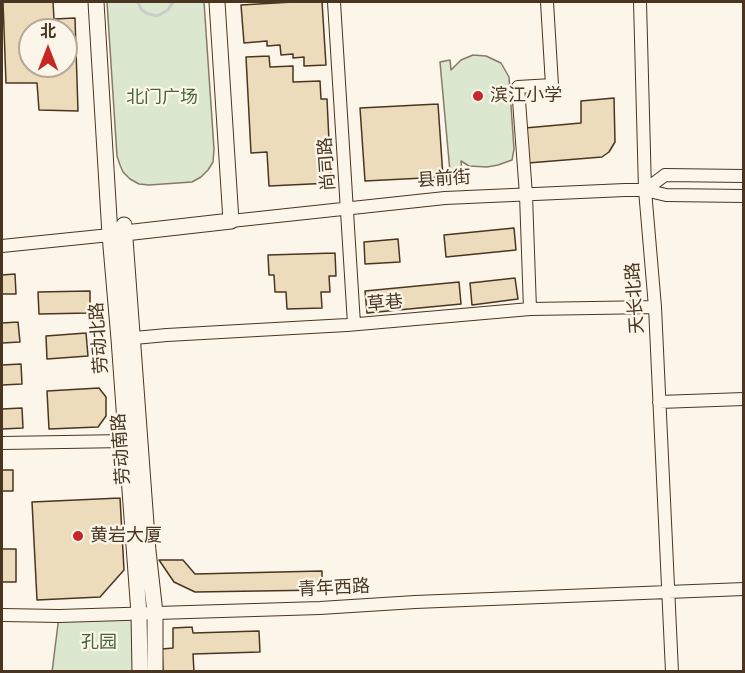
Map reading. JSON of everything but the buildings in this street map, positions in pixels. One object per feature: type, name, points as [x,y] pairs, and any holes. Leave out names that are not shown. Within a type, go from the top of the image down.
[{"type":"main road","name":"劳动北路","points":[[96,2],[126,338],[126,441],[139,614],[140,672]]},
{"type":"main road","points":[[217,2],[236,218]]},
{"type":"main road","name":"县前街","points":[[117,230],[236,218]]},
{"type":"main road","name":"劳动南路","points":[[126,338],[155,613],[155,672]]},
{"type":"street","name":"尚司路","points":[[334,2],[354,324]]},
{"type":"street","points":[[530,309],[526,195],[518,87],[552,85],[547,2]]},
{"type":"street","name":"天长北路","points":[[640,2],[645,190],[655,307],[672,672]]},
{"type":"street","name":"县前街","points":[[645,190],[665,175],[744,176]]},
{"type":"street","name":"县前街","points":[[236,218],[445,198],[645,190],[666,195],[744,196]]},
{"type":"street","name":"县前街","points":[[2,246],[92,237],[117,230]]},
{"type":"street","name":"草巷","points":[[126,338],[347,326],[530,309],[655,307]]},
{"type":"street","points":[[659,402],[744,399]]},
{"type":"street","points":[[2,443],[126,441]]},
{"type":"street","name":"青年西路","points":[[2,615],[59,616],[320,608],[744,589]]},
{"type":"green space","name":"北门广场","points":[[107,2],[204,2],[214,149],[213,162],[208,170],[192,182],[139,184],[123,172],[117,156]]},
{"type":"green space","points":[[473,55],[486,56],[501,63],[509,77],[514,149],[512,160],[487,167],[469,166],[461,161],[462,171],[450,172],[440,62],[450,60],[451,70],[461,60]]},
{"type":"green space","name":"孔园","points":[[139,614],[140,671],[52,672],[59,616]]},
{"type":"waterway","points":[[138,2],[146,13],[157,16],[168,10],[173,2]]},
{"type":"place","name":"滨江小学","points":[[478,96]]},
{"type":"place","name":"黄岩大厦","points":[[78,536]]}]
